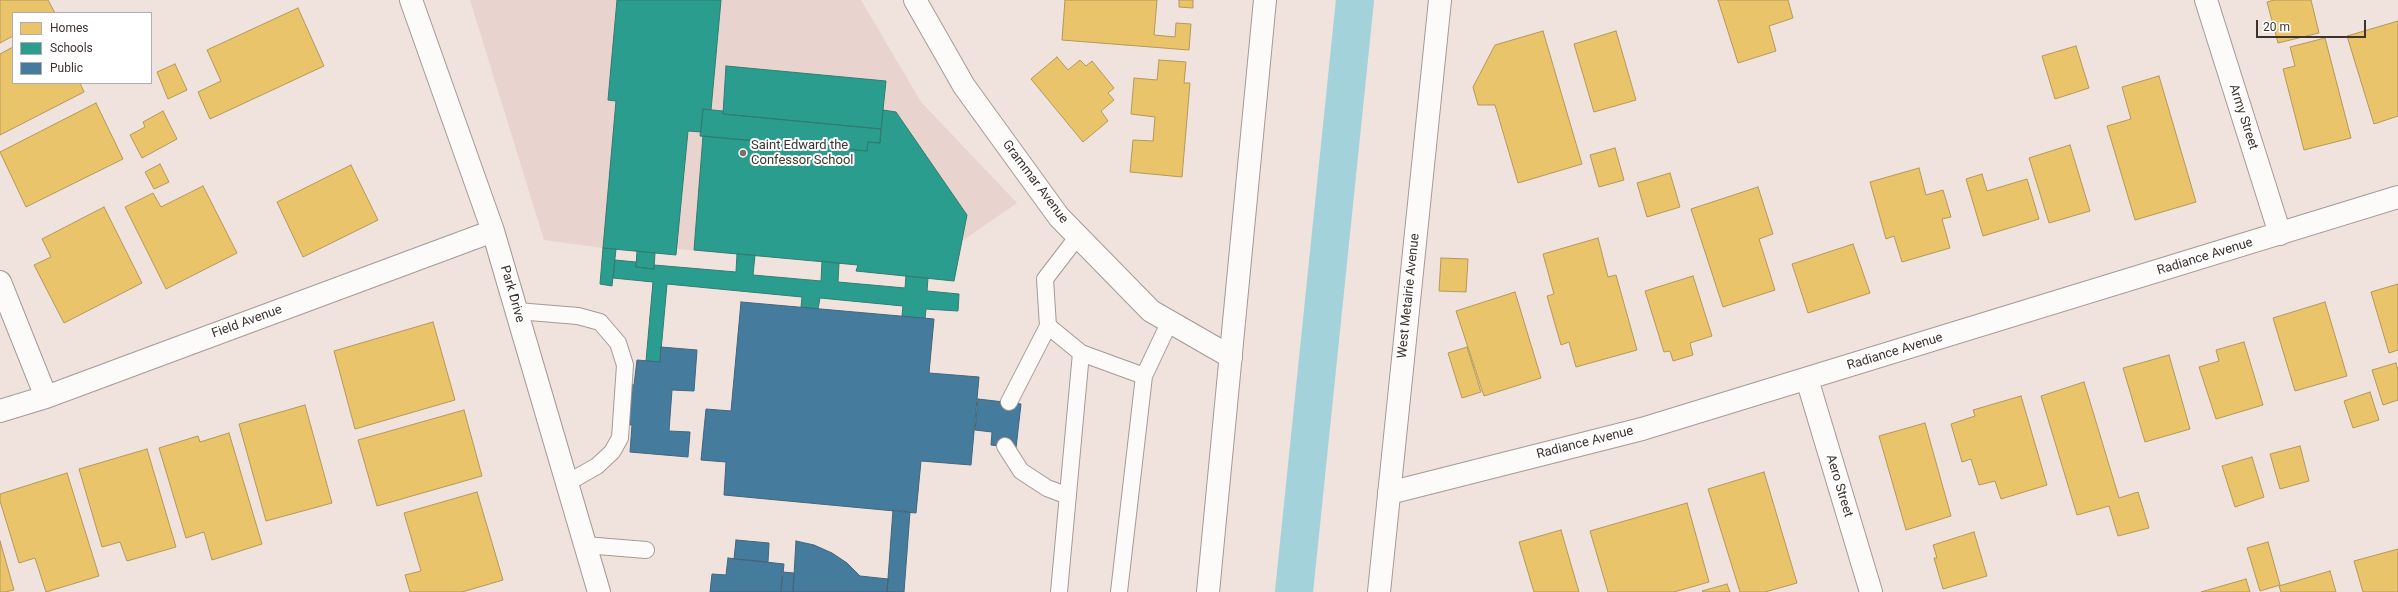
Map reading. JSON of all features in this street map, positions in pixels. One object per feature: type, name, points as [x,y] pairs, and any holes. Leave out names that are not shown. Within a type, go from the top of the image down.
[{"type":"street","name":"Park Drive","points":[[411,0],[494,231],[599,592]]},
{"type":"street","name":"Grammar Avenue","points":[[915,0],[964,86],[1059,217],[1151,311],[1231,357]]},
{"type":"street","points":[[1208,592],[1265,0]]},
{"type":"street","name":"West Metairie Avenue","points":[[1379,592],[1440,0]]},
{"type":"street","name":"Army Street","points":[[2206,0],[2280,234]]},
{"type":"street","name":"Radiance Avenue","points":[[1389,493],[1642,429],[2398,197]]},
{"type":"street","name":"Field Avenue","points":[[0,411],[46,397],[494,231]]},
{"type":"street","points":[[0,282],[46,397]]},
{"type":"street","name":"Aero Street","points":[[1807,379],[1871,592]]},
{"type":"lane","points":[[1009,402],[1048,326],[1045,279],[1078,236]]},
{"type":"lane","points":[[517,311],[578,316],[600,322],[618,342],[625,365],[620,438],[612,452],[597,466],[567,483]]},
{"type":"lane","points":[[1119,592],[1144,376],[1170,321]]},
{"type":"lane","points":[[1048,326],[1081,353],[1144,376]]},
{"type":"lane","points":[[1059,592],[1081,353]]},
{"type":"lane","points":[[1005,446],[1021,471],[1047,488],[1068,496]]},
{"type":"lane","points":[[585,545],[646,550]]},
{"type":"shaded area","name":"Saint Edward the Confessor School","points":[[470,0],[861,0],[921,102],[1017,203],[962,241],[954,281],[856,271],[858,265],[677,249],[676,255],[655,253],[654,265],[636,267],[637,251],[616,249],[612,286],[600,284],[603,248],[544,240]]},
{"type":"building: Homes","points":[[0,0],[48,0],[54,12],[12,12],[12,37],[0,43]]},
{"type":"building: Homes","points":[[1065,0],[1157,0],[1154,35],[1175,37],[1176,23],[1191,24],[1189,50],[1062,40]]},
{"type":"building: Homes","points":[[1179,0],[1193,0],[1193,8],[1179,7]]},
{"type":"building: Homes","points":[[1718,0],[1788,0],[1793,18],[1769,26],[1776,51],[1738,63]]},
{"type":"building: Homes","points":[[2274,0],[2311,0],[2319,33],[2278,43],[2267,2]]},
{"type":"building: Homes","points":[[298,8],[324,66],[210,119],[198,92],[221,81],[207,50]]},
{"type":"building: Homes","points":[[2398,21],[2398,116],[2374,124],[2347,36]]},
{"type":"building: Homes","points":[[1543,31],[1582,164],[1518,183],[1495,105],[1478,105],[1473,87],[1495,45]]},
{"type":"building: Homes","points":[[1616,31],[1636,100],[1594,112],[1574,44]]},
{"type":"building: Homes","points":[[2325,38],[2351,138],[2304,150],[2283,69],[2295,66],[2290,47]]},
{"type":"building: Homes","points":[[2076,46],[2089,88],[2055,99],[2042,56]]},
{"type":"building: Homes","points":[[12,48],[12,84],[80,84],[84,92],[0,135],[0,54]]},
{"type":"building: Homes","points":[[1057,57],[1068,70],[1080,60],[1086,66],[1092,61],[1114,88],[1108,93],[1114,100],[1101,111],[1108,121],[1083,142],[1031,79]]},
{"type":"building: Homes","points":[[1159,60],[1186,62],[1184,83],[1190,83],[1182,177],[1130,172],[1133,140],[1153,141],[1155,117],[1131,114],[1134,78],[1157,80]]},
{"type":"building: Homes","points":[[175,64],[187,90],[168,99],[157,72]]},
{"type":"building: Homes","points":[[2159,76],[2196,202],[2135,220],[2107,126],[2131,119],[2122,87]]},
{"type":"building: Homes","points":[[96,103],[123,159],[26,207],[0,152]]},
{"type":"building: Homes","points":[[163,111],[177,139],[142,158],[130,135],[145,127],[143,122]]},
{"type":"building: Homes","points":[[2070,145],[2090,211],[2049,223],[2029,158]]},
{"type":"building: Homes","points":[[1615,148],[1624,180],[1599,187],[1590,155]]},
{"type":"building: Homes","points":[[160,164],[169,182],[154,189],[145,172]]},
{"type":"building: Homes","points":[[351,165],[378,220],[303,257],[277,202]]},
{"type":"building: Homes","points":[[1919,168],[1926,195],[1943,190],[1951,217],[1942,219],[1950,248],[1902,262],[1894,236],[1886,239],[1870,182]]},
{"type":"building: Homes","points":[[1670,173],[1680,207],[1647,217],[1637,183]]},
{"type":"building: Homes","points":[[1982,174],[1987,191],[2027,179],[2039,219],[1983,236],[1966,179]]},
{"type":"building: Homes","points":[[203,186],[237,253],[166,289],[125,207],[153,193],[161,207]]},
{"type":"building: Homes","points":[[1758,187],[1773,234],[1759,239],[1775,290],[1723,307],[1691,209]]},
{"type":"building: Homes","points":[[104,207],[142,283],[64,323],[34,265],[51,257],[42,239]]},
{"type":"building: Homes","points":[[1598,238],[1608,277],[1616,275],[1637,350],[1576,367],[1569,342],[1561,345],[1547,296],[1554,294],[1543,254]]},
{"type":"building: Homes","points":[[1853,244],[1870,293],[1808,313],[1792,264]]},
{"type":"building: Homes","points":[[1441,258],[1468,259],[1466,292],[1439,291]]},
{"type":"building: Homes","points":[[1693,276],[1712,336],[1690,343],[1693,355],[1673,361],[1670,351],[1664,352],[1645,291]]},
{"type":"building: Homes","points":[[2398,284],[2398,350],[2389,353],[2371,292]]},
{"type":"building: Homes","points":[[1515,292],[1541,378],[1484,396],[1456,311]]},
{"type":"building: Homes","points":[[2325,302],[2347,376],[2295,391],[2273,318]]},
{"type":"building: Homes","points":[[433,322],[455,400],[355,429],[334,351]]},
{"type":"building: Homes","points":[[2244,342],[2263,405],[2216,419],[2199,367],[2219,361],[2216,350]]},
{"type":"building: Homes","points":[[1467,347],[1481,392],[1462,398],[1448,353]]},
{"type":"building: Homes","points":[[2169,355],[2190,429],[2145,442],[2123,368]]},
{"type":"building: Homes","points":[[2396,363],[2398,371],[2398,400],[2383,405],[2372,370]]},
{"type":"building: Homes","points":[[2084,382],[2119,498],[2138,492],[2149,528],[2118,536],[2109,506],[2077,515],[2041,396]]},
{"type":"building: Homes","points":[[2370,392],[2379,420],[2353,428],[2344,401]]},
{"type":"building: Homes","points":[[2021,396],[2047,485],[2001,499],[1995,481],[1979,485],[1971,459],[1962,462],[1951,424],[1975,416],[1973,410]]},
{"type":"building: Homes","points":[[305,405],[332,503],[266,521],[239,424]]},
{"type":"building: Homes","points":[[464,410],[482,476],[377,506],[358,440]]},
{"type":"building: Homes","points":[[1925,423],[1951,516],[1906,530],[1879,436]]},
{"type":"building: Homes","points":[[229,433],[262,544],[212,560],[204,532],[186,538],[159,448],[198,436],[200,442]]},
{"type":"building: Homes","points":[[2300,446],[2309,481],[2280,489],[2270,454]]},
{"type":"building: Homes","points":[[147,449],[176,547],[127,561],[120,542],[102,547],[79,469]]},
{"type":"building: Homes","points":[[2252,457],[2264,497],[2235,507],[2222,466]]},
{"type":"building: Homes","points":[[1764,472],[1797,583],[1765,592],[1740,592],[1708,489]]},
{"type":"building: Homes","points":[[67,473],[99,576],[46,592],[35,558],[19,563],[0,501],[0,494]]},
{"type":"building: Homes","points":[[477,492],[503,580],[462,592],[410,592],[405,575],[421,571],[404,513]]},
{"type":"building: Homes","points":[[1687,503],[1709,582],[1674,592],[1608,592],[1590,531]]},
{"type":"building: Homes","points":[[1561,530],[1579,592],[1534,592],[1519,542]]},
{"type":"building: Homes","points":[[1974,532],[1987,576],[1943,589],[1934,558],[1937,558],[1933,545]]},
{"type":"building: Homes","points":[[0,541],[14,590],[5,592],[0,592]]},
{"type":"building: Homes","points":[[2268,542],[2280,585],[2260,591],[2247,548]]},
{"type":"building: Homes","points":[[2398,549],[2398,592],[2363,592],[2354,561]]},
{"type":"building: Homes","points":[[2330,571],[2336,592],[2281,592],[2279,586]]},
{"type":"building: Homes","points":[[2246,579],[2250,592],[2201,592]]},
{"type":"building: Homes","points":[[1727,584],[1730,592],[1702,591]]},
{"type":"building: Schools","points":[[617,0],[721,0],[711,110],[703,109],[701,132],[688,131],[676,255],[603,248],[616,101],[608,100]]},
{"type":"building: Schools","points":[[726,66],[886,81],[881,129],[723,114]]},
{"type":"building: Schools","points":[[703,109],[723,111],[723,114],[881,129],[880,143],[868,142],[867,151],[700,136]]},
{"type":"building: Schools","points":[[883,110],[896,112],[967,215],[954,281],[856,271],[858,265],[694,250],[703,136],[867,151],[868,142],[880,143]]},
{"type":"building: Schools","points":[[603,248],[616,249],[612,286],[600,284]]},
{"type":"building: Schools","points":[[637,251],[655,253],[654,269],[636,267]]},
{"type":"building: Schools","points":[[737,254],[755,255],[753,275],[821,281],[822,261],[839,263],[838,282],[905,288],[906,276],[928,278],[927,291],[959,294],[958,311],[926,309],[925,319],[902,316],[903,306],[820,298],[818,309],[801,307],[802,297],[667,284],[660,362],[646,361],[653,282],[613,278],[615,260],[636,262],[636,267],[654,269],[654,265],[736,272]]},
{"type":"building: Public","points":[[741,302],[934,319],[929,373],[979,377],[971,465],[921,461],[916,513],[724,495],[726,462],[701,460],[706,409],[731,411]]},
{"type":"building: Public","points":[[661,347],[697,350],[694,391],[672,390],[669,431],[690,432],[688,457],[630,452],[632,425],[622,424],[625,384],[634,385],[637,360],[660,362]]},
{"type":"building: Public","points":[[978,399],[1021,404],[1016,448],[991,445],[992,432],[975,430]]},
{"type":"building: Public","points":[[893,510],[910,512],[904,592],[887,592]]},
{"type":"building: Public","points":[[736,540],[769,543],[768,562],[734,559]]},
{"type":"building: Public","points":[[796,541],[814,545],[832,553],[847,563],[860,576],[888,579],[887,592],[793,592]]},
{"type":"building: Public","points":[[728,558],[784,564],[781,592],[710,592],[712,574],[726,575]]},
{"type":"building: Public","points":[[782,572],[794,573],[793,592],[781,592]]},
{"type":"waterway","points":[[1294,592],[1355,0]]},
{"type":"place","name":"Saint Edward the Confessor School","points":[[743,153]]}]
